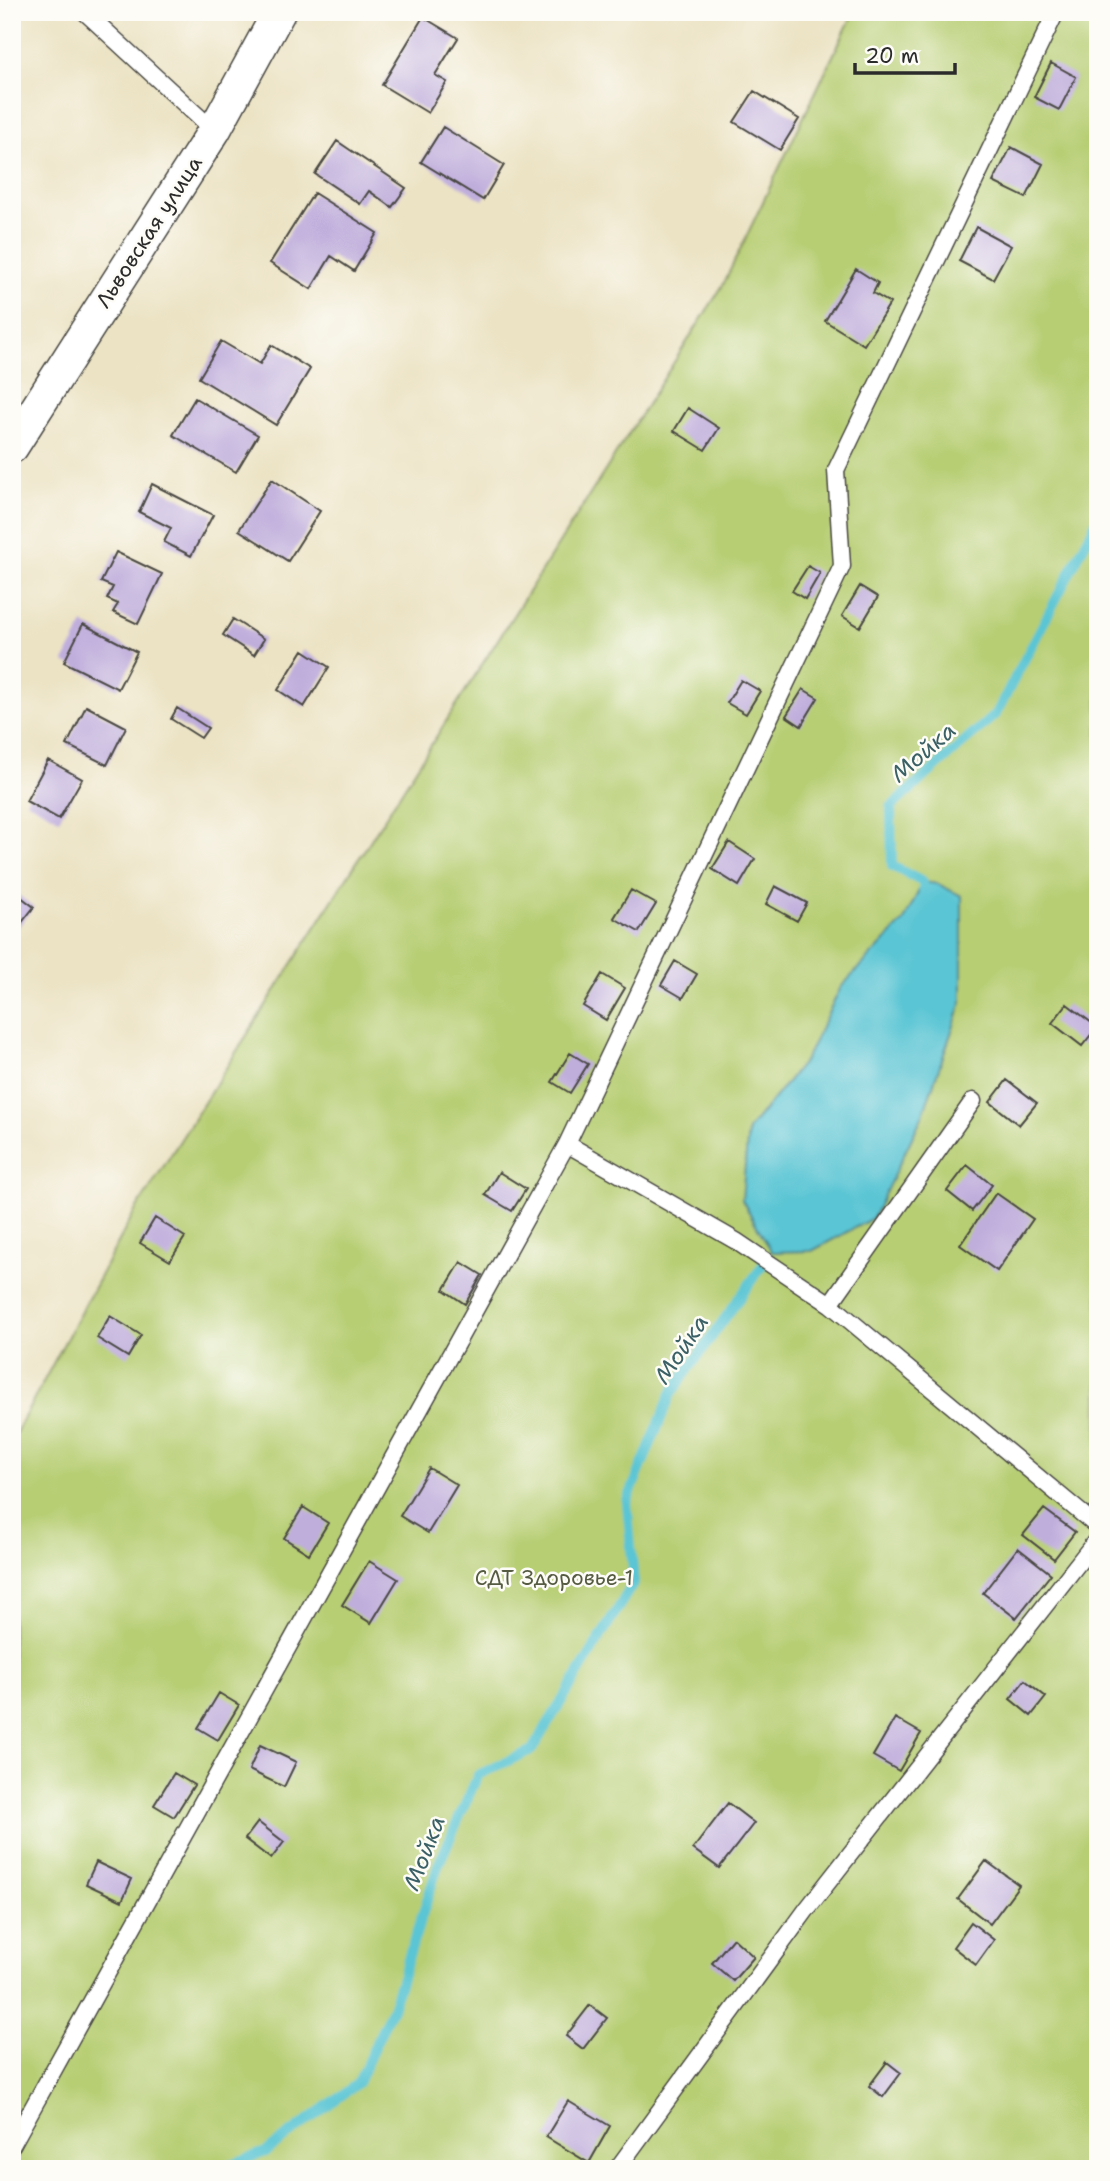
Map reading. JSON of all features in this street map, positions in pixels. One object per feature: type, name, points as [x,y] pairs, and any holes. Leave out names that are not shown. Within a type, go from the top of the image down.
[{"type":"street","name":"Львовская улица","points":[[12,447],[214,131],[279,12]]},
{"type":"lane","points":[[85,12],[214,131]]},
{"type":"lane","points":[[12,2145],[567,1144],[842,566],[836,470],[1056,12]]},
{"type":"lane","points":[[830,1304],[973,1101]]},
{"type":"lane","points":[[567,1144],[736,1241],[830,1304],[1098,1527]]},
{"type":"lane","points":[[617,2169],[807,1909],[1098,1538]]},
{"type":"green space","name":"СДТ Здоровье-1","points":[[854,12],[1098,12],[1098,2169],[12,2169],[12,1440],[134,1213],[723,285]]},
{"type":"water","points":[[923,882],[938,884],[962,896],[962,1002],[922,1117],[873,1218],[812,1251],[772,1252],[742,1200],[748,1130],[805,1060],[841,987],[904,921]]},
{"type":"building","points":[[423,17],[458,38],[435,75],[447,82],[428,113],[382,85]]},
{"type":"building","points":[[1051,63],[1076,77],[1059,110],[1034,97]]},
{"type":"building","points":[[754,91],[799,119],[780,150],[734,122]]},
{"type":"building","points":[[443,127],[504,165],[483,200],[421,162]]},
{"type":"building","points":[[337,141],[406,188],[392,207],[369,191],[360,204],[315,174]]},
{"type":"building","points":[[1011,147],[1043,164],[1026,198],[993,182]]},
{"type":"building","points":[[314,193],[377,233],[354,271],[331,256],[311,289],[270,263]]},
{"type":"building","points":[[976,227],[1011,246],[993,279],[959,261]]},
{"type":"building","points":[[856,269],[878,283],[873,293],[890,303],[864,345],[825,321]]},
{"type":"building","points":[[221,341],[260,364],[271,345],[310,369],[276,425],[199,378]]},
{"type":"building","points":[[195,398],[258,435],[236,472],[173,435]]},
{"type":"building","points":[[688,408],[719,428],[705,450],[674,431]]},
{"type":"building","points":[[272,479],[320,511],[288,561],[239,530]]},
{"type":"building","points":[[152,484],[213,515],[191,556],[164,542],[171,528],[139,512]]},
{"type":"building","points":[[116,552],[162,574],[138,624],[113,612],[118,604],[107,599],[113,587],[101,582]]},
{"type":"building","points":[[808,566],[820,573],[805,599],[792,591]]},
{"type":"building","points":[[860,586],[878,597],[860,627],[842,616]]},
{"type":"building","points":[[233,619],[264,639],[254,655],[223,635]]},
{"type":"building","points":[[83,624],[137,652],[118,689],[64,662]]},
{"type":"building","points":[[303,650],[329,667],[304,707],[278,690]]},
{"type":"building","points":[[741,680],[760,691],[746,714],[727,703]]},
{"type":"building","points":[[803,689],[818,698],[801,726],[786,716]]},
{"type":"building","points":[[86,706],[126,727],[107,765],[67,745]]},
{"type":"building","points":[[177,708],[208,728],[201,738],[171,719]]},
{"type":"building","points":[[48,760],[82,779],[59,819],[26,801]]},
{"type":"building","points":[[729,842],[755,859],[739,886],[712,869]]},
{"type":"building","points":[[775,886],[807,903],[797,921],[766,904]]},
{"type":"building","points":[[12,890],[34,907],[12,935]]},
{"type":"building","points":[[631,890],[656,904],[639,932],[614,918]]},
{"type":"building","points":[[675,961],[697,974],[683,998],[661,985]]},
{"type":"building","points":[[602,974],[625,988],[606,1020],[583,1006]]},
{"type":"building","points":[[1067,1004],[1097,1027],[1082,1046],[1052,1023]]},
{"type":"building","points":[[570,1053],[588,1064],[570,1093],[552,1082]]},
{"type":"building","points":[[1007,1080],[1037,1103],[1019,1125],[990,1102]]},
{"type":"building","points":[[967,1165],[992,1185],[972,1211],[947,1191]]},
{"type":"building","points":[[499,1172],[526,1189],[512,1211],[485,1195]]},
{"type":"building","points":[[996,1193],[1033,1219],[997,1271],[960,1245]]},
{"type":"building","points":[[155,1218],[185,1237],[170,1261],[140,1243]]},
{"type":"building","points":[[461,1262],[482,1275],[465,1304],[444,1290]]},
{"type":"building","points":[[110,1316],[141,1335],[128,1357],[97,1338]]},
{"type":"building","points":[[429,1468],[457,1485],[428,1533],[400,1516]]},
{"type":"building","points":[[303,1507],[328,1523],[309,1554],[284,1538]]},
{"type":"building","points":[[1044,1509],[1075,1532],[1054,1559],[1023,1535]]},
{"type":"building","points":[[1018,1548],[1051,1574],[1016,1618],[983,1593]]},
{"type":"building","points":[[369,1561],[398,1579],[371,1623],[342,1605]]},
{"type":"building","points":[[1025,1680],[1046,1697],[1031,1716],[1010,1699]]},
{"type":"building","points":[[219,1693],[239,1705],[218,1740],[198,1728]]},
{"type":"building","points":[[895,1718],[921,1733],[899,1771],[873,1756]]},
{"type":"building","points":[[260,1745],[296,1762],[284,1787],[249,1770]]},
{"type":"building","points":[[174,1773],[194,1785],[174,1817],[154,1805]]},
{"type":"building","points":[[728,1803],[754,1823],[719,1868],[693,1849]]},
{"type":"building","points":[[258,1822],[284,1842],[271,1859],[245,1839]]},
{"type":"building","points":[[986,1861],[1019,1885],[990,1924],[958,1899]]},
{"type":"building","points":[[96,1862],[132,1879],[122,1901],[86,1884]]},
{"type":"building","points":[[971,1922],[994,1940],[976,1965],[953,1947]]},
{"type":"building","points":[[733,1938],[754,1957],[733,1981],[712,1963]]},
{"type":"building","points":[[590,2005],[607,2018],[583,2049],[566,2036]]},
{"type":"building","points":[[887,2062],[901,2073],[883,2097],[869,2086]]},
{"type":"building","points":[[568,2101],[610,2126],[589,2163],[546,2137]]},
{"type":"waterway","name":"Мойка","points":[[924,896],[923,882],[892,866],[891,807],[996,714],[1098,519]]},
{"type":"waterway","name":"Мойка","points":[[217,2169],[266,2152],[358,2083],[392,2008],[438,1866],[478,1775],[532,1750],[634,1582],[627,1502],[671,1394],[768,1258]]}]
